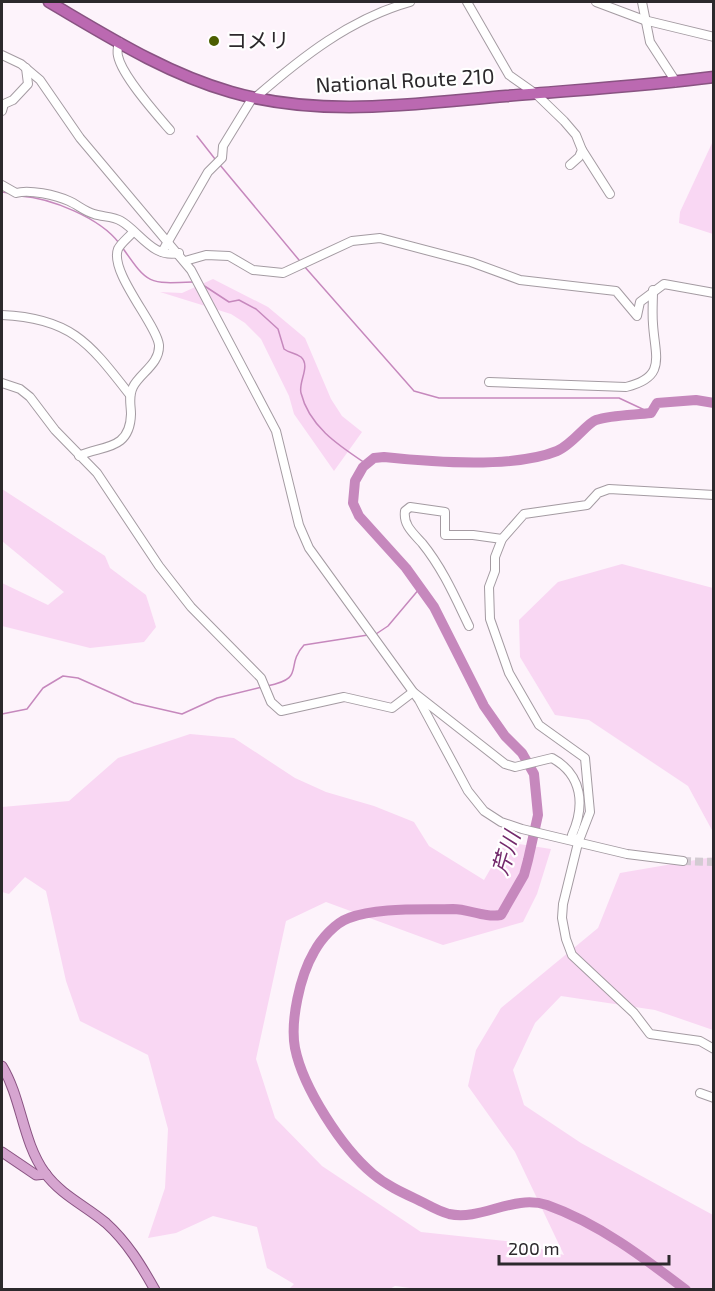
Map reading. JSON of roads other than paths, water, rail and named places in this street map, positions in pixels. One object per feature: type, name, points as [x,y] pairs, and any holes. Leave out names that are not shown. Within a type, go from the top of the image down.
[{"type":"highway","name":"National Route 210","points":[[49,2],[119,42],[190,78],[255,97],[311,106],[353,107],[536,94],[714,77]]},
{"type":"main road","points":[[2,1066],[13,1090],[27,1137],[46,1174],[59,1188],[114,1231],[133,1251],[155,1290]]},
{"type":"main road","points":[[2,1152],[36,1175],[46,1174]]},
{"type":"street","points":[[162,252],[210,168],[222,158],[223,146],[255,97],[330,38],[383,11],[410,2]]},
{"type":"street","points":[[467,2],[509,75],[536,94],[570,127],[610,194]]},
{"type":"street","points":[[596,2],[644,21],[714,37]]},
{"type":"street","points":[[642,2],[644,21],[651,42],[676,82]]},
{"type":"street","points":[[119,42],[118,56],[122,66],[148,107],[170,130]]},
{"type":"street","points":[[2,55],[26,67],[49,92],[80,138],[187,264],[220,321],[276,431],[286,463],[295,509],[303,534],[313,554],[432,720],[468,791],[484,811],[501,822],[574,842],[627,854],[683,861]]},
{"type":"street","points":[[2,111],[4,104],[13,100],[28,84],[26,67]]},
{"type":"street","points":[[570,165],[579,157],[582,150]]},
{"type":"street","points":[[2,185],[15,193],[27,190],[70,201],[77,208],[95,215],[120,220],[162,252],[179,253]]},
{"type":"street","points":[[79,456],[115,445],[127,431],[131,416],[130,395],[133,386],[157,357],[159,346],[155,333],[129,289],[118,259],[118,249],[133,232]]},
{"type":"street","points":[[187,264],[207,255],[229,256],[253,270],[283,273],[352,241],[380,238],[471,262],[520,280],[616,291],[637,316],[640,302],[664,284],[714,293]]},
{"type":"street","points":[[489,382],[626,387],[640,384],[652,375],[657,364],[653,290]]},
{"type":"street","points":[[2,315],[44,321],[81,338],[99,354],[130,395]]},
{"type":"street","points":[[2,383],[20,389],[30,397],[79,456],[97,472],[159,566],[191,607],[261,678],[271,702],[281,711],[344,697],[392,708],[413,692]]},
{"type":"street","points":[[714,495],[609,489],[598,493],[587,505],[524,514],[502,539],[489,587],[490,620],[509,673],[539,726],[585,758],[590,812],[574,842],[562,918],[572,955],[634,1013],[650,1034],[700,1041],[714,1049]]},
{"type":"street","points":[[469,626],[452,588],[432,557],[406,525],[405,511],[410,507],[445,512],[445,535],[473,535],[502,539]]},
{"type":"street","points":[[413,692],[505,764],[515,767],[552,758],[573,778],[580,790],[578,822],[572,835],[574,842]]},
{"type":"street","points":[[700,1093],[714,1098]]},
{"type":"waterway","points":[[197,136],[215,159]]},
{"type":"waterway","points":[[220,165],[299,260]]},
{"type":"waterway","points":[[2,192],[9,193]]},
{"type":"waterway","points":[[20,196],[46,201],[74,211],[100,225],[119,243]]},
{"type":"waterway","points":[[122,247],[144,275],[150,279],[166,283],[193,282]]},
{"type":"waterway","points":[[304,266],[414,391],[439,398],[619,398],[651,413]]},
{"type":"waterway","points":[[203,285],[229,302],[239,300],[256,309],[278,329],[284,349],[301,357],[304,361],[301,393],[311,415],[326,434],[365,463]]},
{"type":"waterway","name":"芹川","points":[[686,1290],[637,1253],[602,1231],[547,1205],[522,1203],[473,1214],[449,1214],[383,1182],[349,1149],[315,1099],[299,1064],[295,1048],[294,1025],[297,999],[309,962],[324,937],[344,920],[360,914],[400,910],[453,909],[501,915],[524,875],[538,815],[534,774],[522,753],[505,736],[484,706],[434,607],[406,568],[359,516],[353,503],[355,481],[363,467],[374,458],[384,457],[472,463],[539,457],[563,448],[588,425],[602,418],[651,413],[657,403],[696,400],[714,403]]},
{"type":"waterway","points":[[376,634],[388,626],[420,588]]},
{"type":"waterway","points":[[267,686],[279,683],[291,675],[298,653],[304,645],[368,635]]},
{"type":"waterway","points":[[2,714],[27,709],[43,688],[63,676],[78,678],[134,703],[182,714],[217,698],[262,687]]},
{"type":"tunnel","points":[[683,861],[714,862]]},
{"type":"place","name":"コメリ","points":[[214,41]]}]
